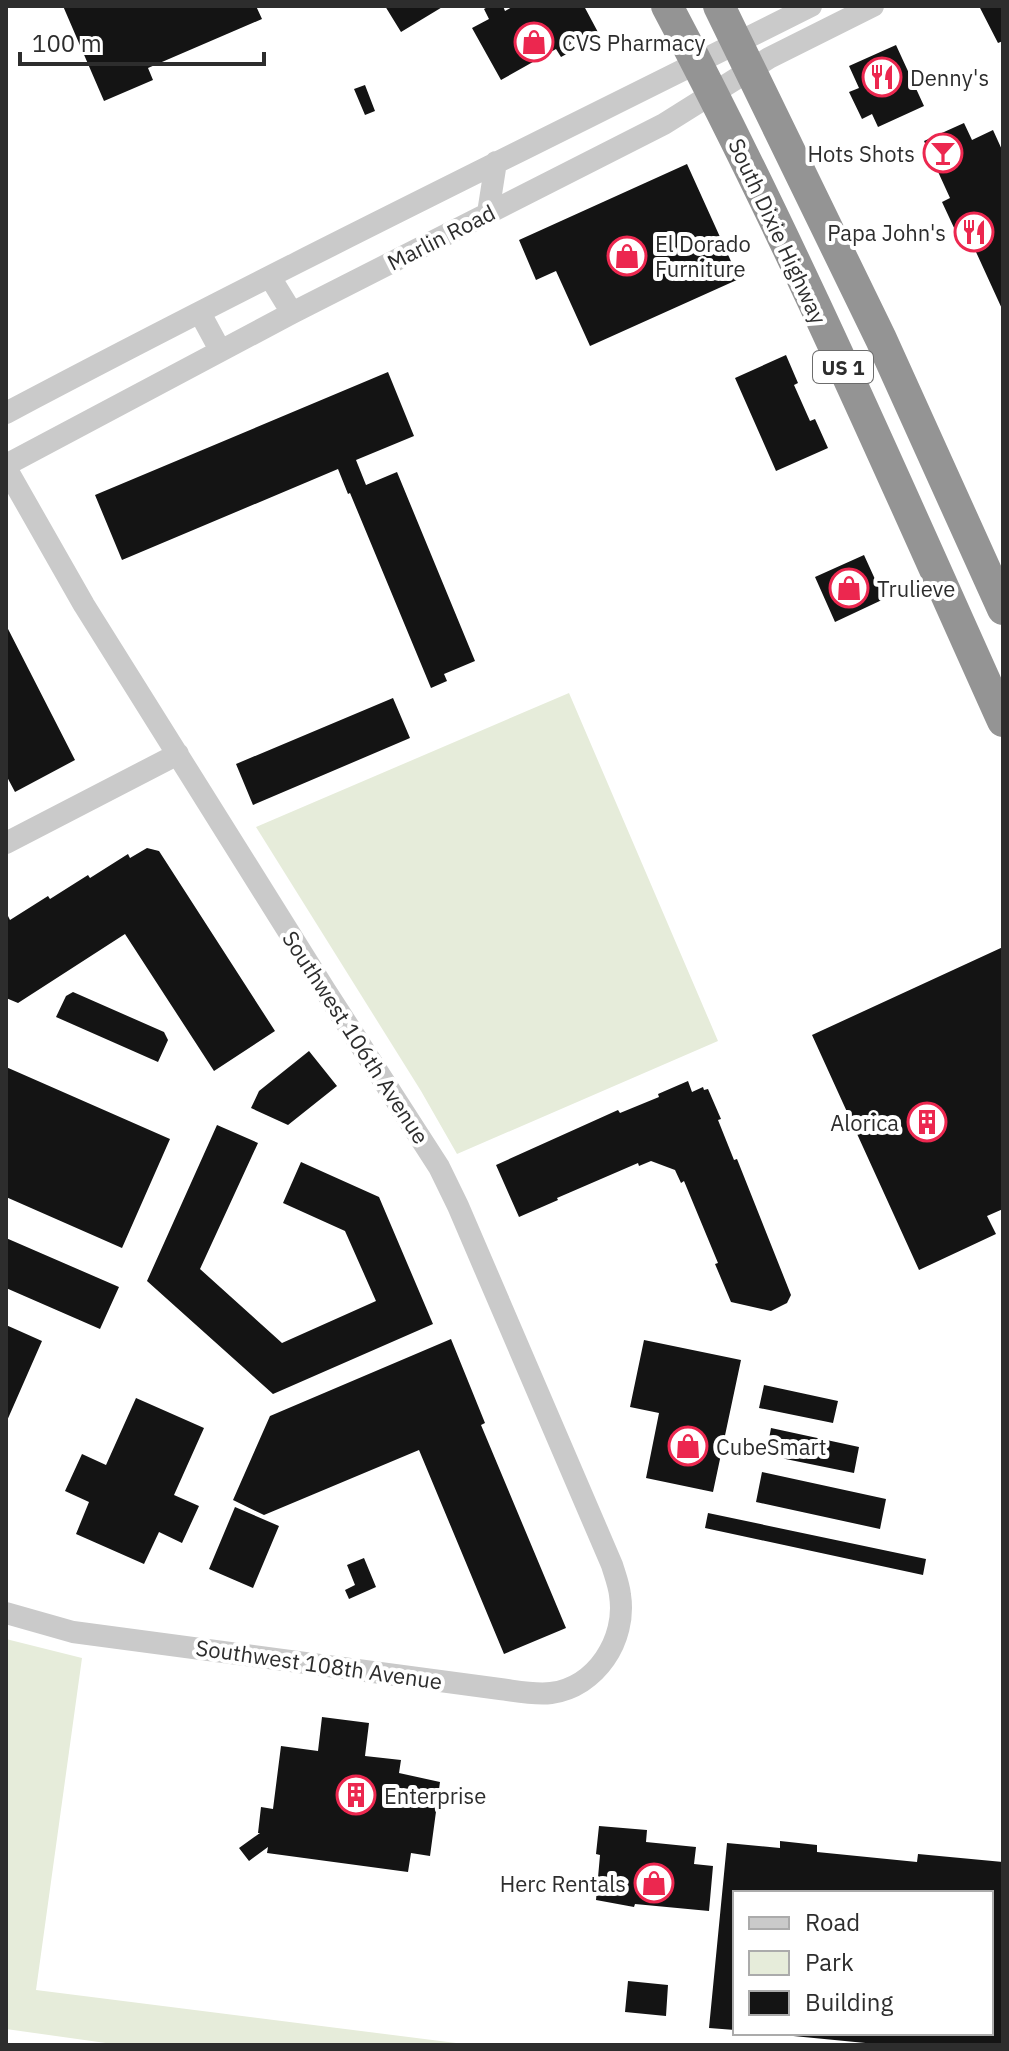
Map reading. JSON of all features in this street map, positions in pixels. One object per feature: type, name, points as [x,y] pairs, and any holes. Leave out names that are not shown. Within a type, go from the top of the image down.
[{"type":"highway","name":"South Dixie Highway","points":[[667,6],[714,94],[840,361],[1003,721]]},
{"type":"highway","name":"South Dixie Highway","points":[[719,6],[881,339],[1003,609]]},
{"type":"highway","points":[[967,641],[1003,626]]},
{"type":"street","name":"Marlin Road","points":[[6,467],[220,350],[664,124],[714,94],[744,57],[811,6]]},
{"type":"street","name":"Marlin Road","points":[[6,413],[496,162],[697,64],[744,57],[873,6]]},
{"type":"street","points":[[488,213],[496,162]]},
{"type":"street","points":[[270,277],[292,313]]},
{"type":"street","points":[[200,313],[220,350]]},
{"type":"street","name":"Southwest 106th Avenue","points":[[6,467],[84,605],[447,1182],[612,1565],[621,1596],[619,1628],[614,1643]]},
{"type":"street","points":[[6,843],[178,754]]},
{"type":"street","name":"Southwest 108th Avenue","points":[[6,1613],[73,1632],[535,1693],[551,1693],[581,1682],[604,1662],[614,1643]]},
{"type":"green space","points":[[569,693],[718,1041],[457,1154],[256,827]]},
{"type":"green space","points":[[6,1639],[82,1658],[36,1990],[472,2045],[120,2045],[6,2029]]},
{"type":"building","points":[[63,6],[256,6],[262,19],[148,68],[153,80],[104,101]]},
{"type":"building","points":[[385,6],[444,6],[401,32]]},
{"type":"building","name":"CVS Pharmacy","points":[[503,6],[505,11],[514,6],[584,6],[600,36],[561,57],[556,49],[501,80],[472,28],[489,19],[484,9]]},
{"type":"building","points":[[979,6],[1003,6],[1003,41],[998,43]]},
{"type":"building","name":"Denny's","points":[[896,45],[924,106],[878,127],[872,114],[862,119],[849,92],[859,88],[849,66]]},
{"type":"building","points":[[365,85],[375,111],[365,115],[354,89]]},
{"type":"building","points":[[964,123],[972,140],[993,130],[1003,152],[1003,311],[971,241],[962,245],[942,202],[950,198],[924,141]]},
{"type":"building","name":"El Dorado Furniture","points":[[687,164],[739,279],[590,346],[556,271],[536,280],[519,240]]},
{"type":"building","points":[[786,355],[798,383],[794,385],[810,421],[815,419],[828,448],[776,471],[735,378]]},
{"type":"building","points":[[388,372],[414,436],[356,460],[366,485],[397,472],[475,661],[444,674],[447,681],[431,688],[338,469],[122,560],[95,495]]},
{"type":"building","name":"Trulieve","points":[[864,555],[884,599],[835,622],[815,577]]},
{"type":"building","points":[[6,625],[75,760],[15,792],[6,775]]},
{"type":"building","points":[[393,698],[410,738],[253,805],[236,764]]},
{"type":"building","points":[[147,848],[159,851],[275,1031],[214,1071],[125,934],[18,1003],[6,998],[6,917],[10,920],[48,896],[50,899],[88,875],[90,878],[128,854],[130,858]]},
{"type":"building","name":"Alorica","points":[[1003,947],[1003,1209],[987,1216],[996,1234],[919,1270],[812,1035]]},
{"type":"building","points":[[73,992],[164,1032],[168,1040],[158,1062],[56,1017],[66,996]]},
{"type":"building","points":[[309,1051],[337,1086],[288,1125],[251,1108],[259,1091]]},
{"type":"building","points":[[6,1067],[170,1139],[122,1248],[6,1197]]},
{"type":"building","points":[[688,1081],[692,1092],[703,1087],[704,1090],[708,1089],[734,1160],[737,1159],[791,1295],[787,1303],[771,1311],[731,1302],[684,1181],[681,1183],[675,1170],[651,1161],[639,1166],[638,1163],[519,1217],[496,1165],[618,1110],[620,1113],[659,1097],[658,1094]]},
{"type":"building","points":[[217,1125],[258,1143],[200,1269],[282,1343],[376,1301],[345,1231],[283,1203],[301,1162],[379,1197],[433,1324],[273,1394],[147,1281]]},
{"type":"building","points":[[6,1238],[119,1287],[100,1329],[6,1288]]},
{"type":"building","points":[[6,1325],[42,1341],[6,1423]]},
{"type":"building","points":[[451,1339],[485,1423],[481,1425],[566,1628],[504,1654],[419,1450],[264,1515],[233,1500],[270,1416]]},
{"type":"building","name":"CubeSmart","points":[[644,1340],[741,1360],[713,1492],[646,1478],[659,1413],[630,1407]]},
{"type":"building","points":[[764,1385],[838,1401],[833,1423],[759,1408]]},
{"type":"building","points":[[136,1398],[204,1428],[174,1495],[199,1506],[182,1543],[159,1532],[144,1564],[76,1534],[89,1502],[65,1491],[82,1454],[106,1465]]},
{"type":"building","points":[[771,1428],[859,1447],[854,1473],[766,1455]]},
{"type":"building","points":[[762,1472],[886,1499],[880,1529],[756,1502]]},
{"type":"building","points":[[235,1507],[279,1526],[253,1588],[209,1569]]},
{"type":"building","points":[[708,1513],[926,1559],[923,1575],[705,1528]]},
{"type":"building","points":[[364,1558],[376,1587],[349,1599],[345,1590],[355,1585],[347,1565]]},
{"type":"building","name":"Enterprise","points":[[322,1717],[369,1723],[365,1756],[401,1760],[399,1773],[440,1782],[430,1856],[411,1853],[408,1872],[267,1853],[268,1847],[249,1861],[239,1848],[260,1833],[261,1807],[273,1809],[281,1746],[318,1751]]},
{"type":"building","name":"Herc Rentals","points":[[599,1826],[647,1830],[646,1842],[696,1847],[694,1864],[713,1866],[709,1911],[635,1904],[634,1907],[596,1900]]},
{"type":"building","points":[[780,1841],[817,1845],[817,1852],[917,1862],[918,1854],[1003,1862],[1003,2045],[886,2045],[783,2035],[993,2035],[993,1891],[733,1891],[733,2030],[709,2028],[727,1843],[780,1848]]},
{"type":"building","points":[[628,1981],[668,1985],[666,2016],[625,2012]]},
{"type":"place","name":"CVS Pharmacy","points":[[534,42]]},
{"type":"place","name":"Denny's","points":[[882,77]]},
{"type":"place","name":"Hots Shots","points":[[943,153]]},
{"type":"place","name":"Papa John's","points":[[974,232]]},
{"type":"place","name":"El Dorado Furniture","points":[[627,256]]},
{"type":"place","name":"Trulieve","points":[[849,588]]},
{"type":"place","name":"Alorica","points":[[927,1122]]},
{"type":"place","name":"CubeSmart","points":[[688,1446]]},
{"type":"place","name":"Enterprise","points":[[356,1795]]},
{"type":"place","name":"Herc Rentals","points":[[654,1883]]}]
